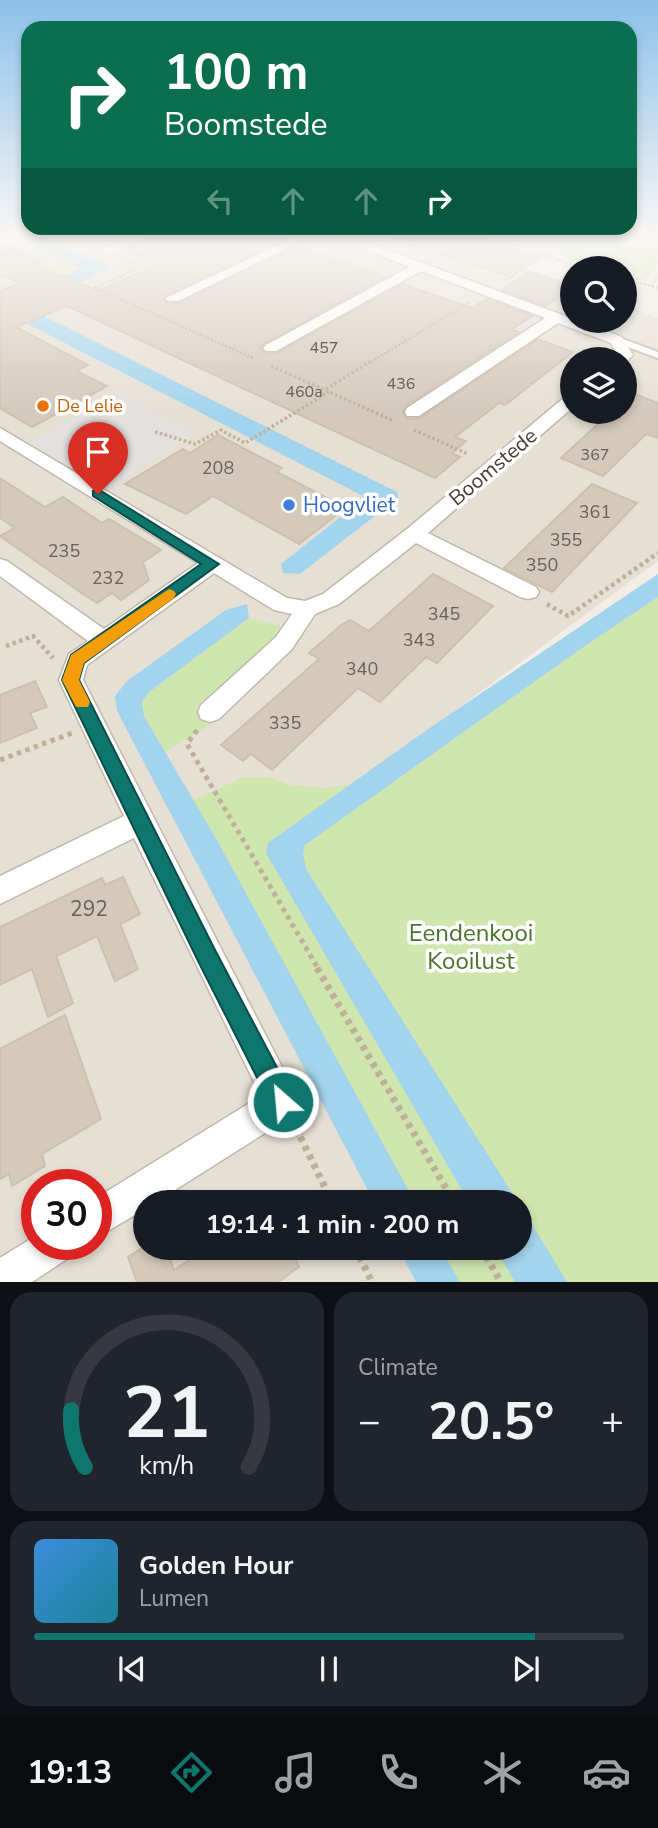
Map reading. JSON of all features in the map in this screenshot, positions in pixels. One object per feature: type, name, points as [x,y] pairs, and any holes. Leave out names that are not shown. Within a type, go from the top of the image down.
[{"type":"street","points":[[173,298],[180,295]]},
{"type":"street","points":[[271,348],[368,295]]},
{"type":"street","points":[[497,295],[617,340],[621,347]]},
{"type":"street","points":[[413,412],[555,318]]},
{"type":"street","name":"Boomstede","points":[[210,712],[284,643],[307,609],[331,598],[414,534],[560,410]]},
{"type":"street","points":[[0,433],[282,605],[307,609]]},
{"type":"street","points":[[414,534],[528,592]]},
{"type":"street","points":[[112,1209],[283,1102],[207,957],[71,680],[77,660],[212,564]]},
{"type":"street","points":[[0,566],[104,640]]},
{"type":"street","points":[[0,890],[142,821]]},
{"type":"street","points":[[0,1280],[32,1260]]},
{"type":"lane","points":[[617,340],[658,355]]},
{"type":"path","points":[[110,295],[255,359]]},
{"type":"path","points":[[155,432],[195,444],[220,430],[245,443],[481,295]]},
{"type":"path","points":[[267,364],[468,454]]},
{"type":"path","points":[[528,592],[568,616],[658,553]]},
{"type":"path","points":[[6,646],[33,636],[63,669],[74,669]]},
{"type":"path","points":[[210,712],[187,744],[447,1190]]},
{"type":"path","points":[[0,760],[93,726]]},
{"type":"path","points":[[283,1102],[326,1190]]},
{"type":"path","points":[[361,1260],[372,1282]]},
{"type":"path","points":[[488,1260],[501,1282]]},
{"type":"shaded area","points":[[0,295],[560,295],[560,333],[637,333],[637,310],[658,318],[658,561],[266,850],[457,1190],[133,1190],[133,1260],[496,1260],[508,1282],[0,1282]]},
{"type":"shaded area","points":[[118,392],[194,435],[109,488],[30,442]]},
{"type":"green space","name":"Eendenkooi Kooilust","points":[[658,592],[658,1282],[436,1282],[424,1260],[532,1260],[532,1190],[388,1190],[236,877],[193,800],[244,777],[267,777],[291,785],[326,788],[350,785],[268,843]]},
{"type":"green space","points":[[249,618],[280,626],[283,635],[195,709],[211,724],[165,752],[144,716],[142,702],[149,692]]},
{"type":"water","points":[[24,295],[49,295],[35,301],[40,314],[397,492],[398,498],[300,574],[283,573],[281,564],[362,500],[363,496],[16,318],[6,303]]},
{"type":"water","points":[[658,574],[658,597],[305,845],[303,853],[306,869],[510,1190],[462,1190],[266,853],[268,843],[428,729]]},
{"type":"water","points":[[247,604],[249,618],[149,692],[142,702],[144,716],[218,842],[408,1190],[368,1190],[117,711],[115,696],[127,681],[226,610]]},
{"type":"water","points":[[532,1224],[567,1282],[515,1282],[502,1260],[532,1260]]},
{"type":"water","points":[[404,1260],[447,1260],[460,1282],[416,1282]]},
{"type":"building","points":[[0,295],[167,295],[164,299],[168,304],[179,303],[196,295],[353,295],[265,343],[260,348],[266,354],[277,353],[383,295],[434,295],[472,308],[487,299],[532,316],[511,330],[518,332],[406,406],[403,413],[407,419],[420,418],[538,339],[560,347],[560,362],[505,405],[499,403],[455,437],[466,441],[452,453],[460,457],[435,478],[67,306],[16,327],[88,365],[76,371],[107,386],[32,427],[0,408]]},
{"type":"building","points":[[515,295],[560,295],[546,306]]},
{"type":"building","points":[[637,395],[658,403],[658,438],[646,434],[603,476],[561,458],[598,424],[637,424]]},
{"type":"building","points":[[218,435],[282,468],[277,472],[346,508],[299,544],[213,496],[186,514],[125,484],[183,449],[190,453]]},
{"type":"building","points":[[0,478],[45,507],[63,497],[102,523],[109,519],[161,550],[143,562],[149,580],[121,600],[112,593],[97,603],[80,592],[0,536],[15,528],[0,518]]},
{"type":"building","points":[[592,484],[637,503],[552,592],[504,568]]},
{"type":"building","points":[[433,574],[493,606],[437,663],[426,657],[380,702],[358,688],[272,770],[251,754],[243,761],[221,745],[319,659],[309,653],[340,626],[350,620],[369,631]]},
{"type":"building","points":[[35,681],[47,707],[30,713],[37,728],[0,743],[0,695]]},
{"type":"building","points":[[123,877],[140,914],[120,924],[138,969],[115,981],[97,936],[56,956],[73,1003],[48,1017],[32,969],[0,985],[0,927],[102,878],[105,885]]},
{"type":"building","points":[[65,1015],[101,1119],[42,1154],[45,1166],[40,1169],[21,1169],[21,1181],[12,1186],[9,1174],[0,1179],[0,1049]]},
{"type":"building","points":[[133,1254],[133,1260],[170,1260],[174,1270],[189,1260],[296,1260],[299,1267],[278,1282],[137,1282],[128,1257]]},
{"type":"slow traffic","points":[[82,702],[71,680],[77,660],[169,594]]},
{"type":"place","name":"De Lelie","points":[[43,406]]},
{"type":"place","name":"Hoogvliet","points":[[289,505]]},
{"type":"route","points":[[98,494],[212,564],[77,660],[71,680],[207,957],[283,1102]]}]
